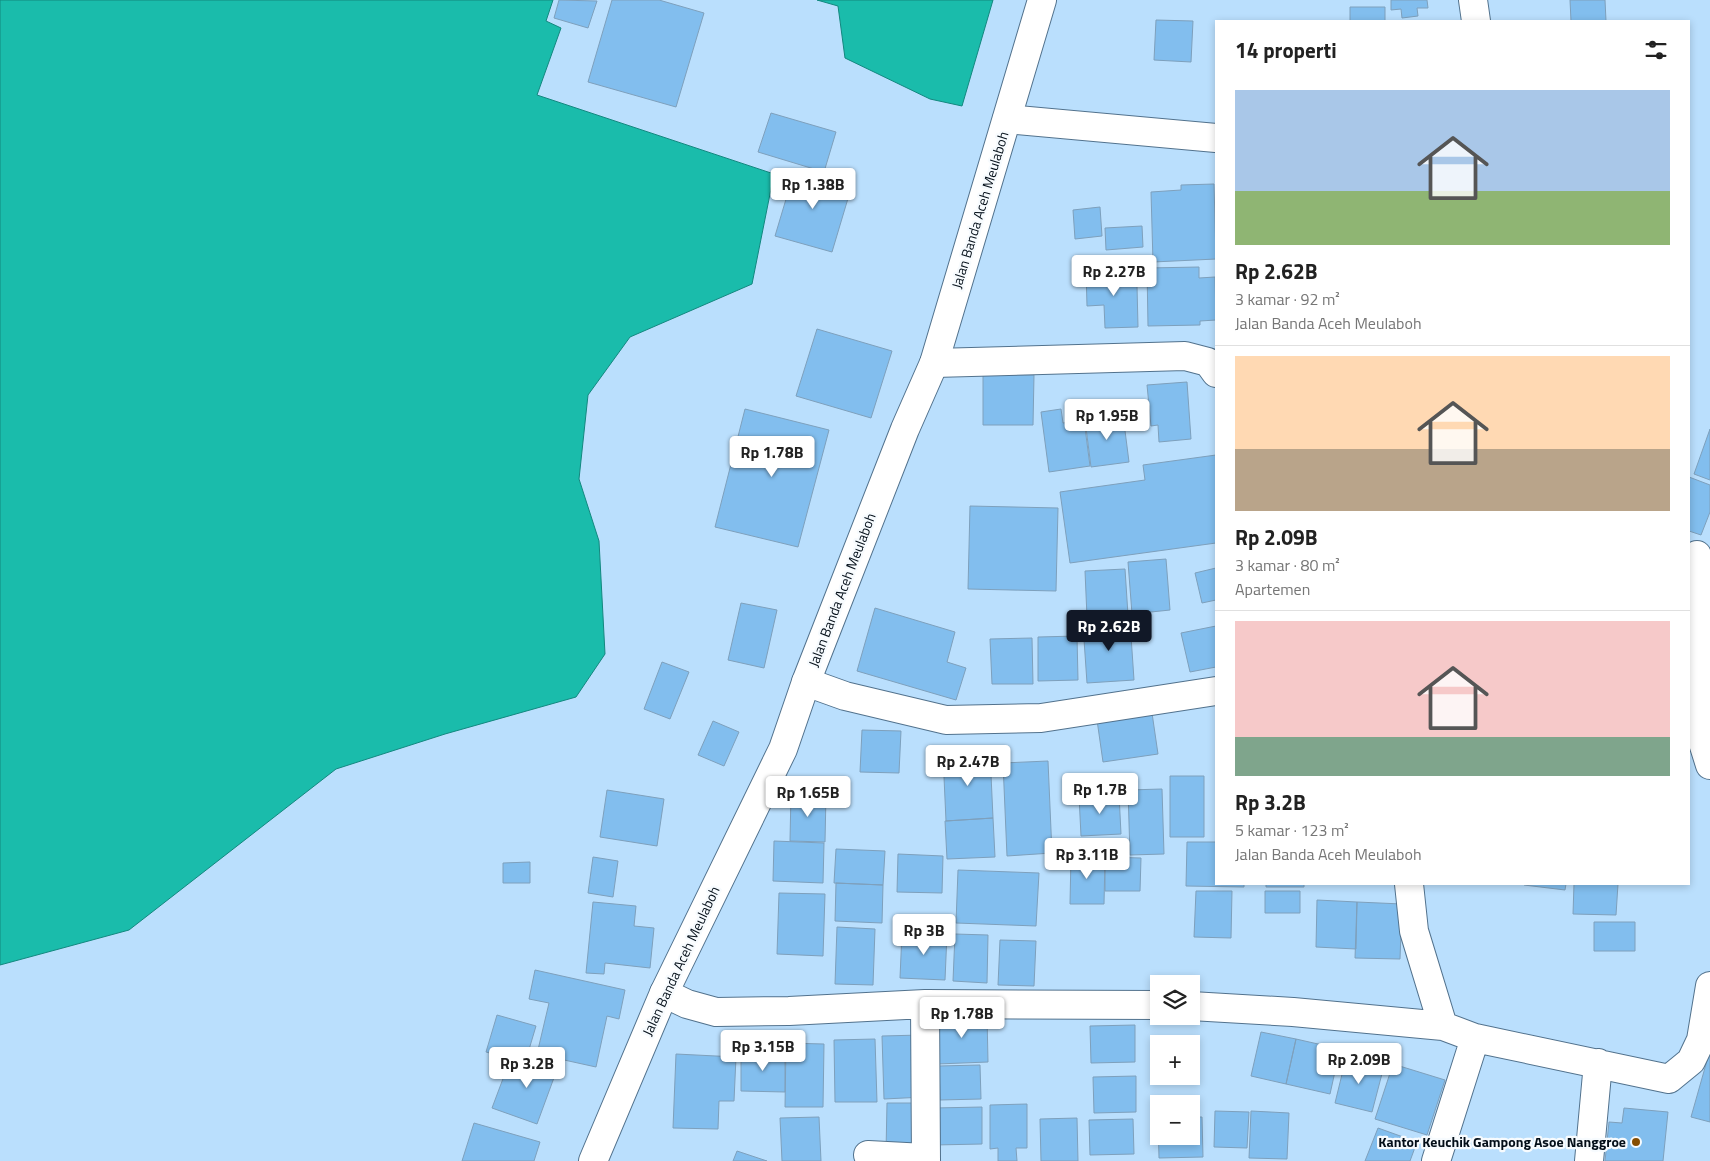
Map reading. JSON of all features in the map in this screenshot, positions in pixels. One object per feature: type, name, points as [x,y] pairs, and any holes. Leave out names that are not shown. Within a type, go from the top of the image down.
[{"type":"main road","name":"Jalan Banda Aceh Meulaboh","points":[[593,1161],[664,993],[782,749],[806,682],[905,429],[934,364],[1042,0]]},
{"type":"main road","points":[[1473,0],[1476,20]]},
{"type":"main road","points":[[1007,119],[1215,138]]},
{"type":"main road","points":[[934,364],[1185,356],[1208,362],[1215,372]]},
{"type":"main road","points":[[1699,555],[1697,707],[1699,730],[1710,765]]},
{"type":"main road","points":[[806,682],[845,696],[946,720],[1041,718],[1215,691]]},
{"type":"main road","points":[[1408,885],[1414,931],[1444,1026]]},
{"type":"main road","points":[[1200,1007],[1293,1012],[1444,1026],[1475,1038],[1669,1079],[1691,1061],[1701,1040],[1707,1023],[1710,986]]},
{"type":"main road","points":[[664,993],[687,1004],[716,1012],[789,1011],[925,1004],[1150,1005]]},
{"type":"main road","points":[[868,1155],[925,1160],[925,1004]]},
{"type":"main road","points":[[1436,1161],[1475,1038]]},
{"type":"main road","points":[[1589,1161],[1598,1063]]},
{"type":"shaded area","points":[[0,0],[553,0],[546,21],[561,28],[537,95],[774,174],[752,284],[630,337],[588,395],[579,479],[599,541],[605,654],[576,697],[445,734],[336,769],[129,930],[0,965]]},
{"type":"shaded area","points":[[817,0],[993,0],[962,106],[930,99],[845,58],[838,6]]},
{"type":"building","points":[[559,0],[597,1],[588,28],[554,18]]},
{"type":"building","points":[[612,0],[659,0],[704,13],[676,107],[588,82]]},
{"type":"building","points":[[1391,0],[1427,0],[1428,8],[1417,8],[1418,16],[1402,18],[1401,9],[1391,10]]},
{"type":"building","points":[[1570,0],[1605,0],[1606,20],[1571,20]]},
{"type":"building","points":[[1350,7],[1385,7],[1385,20],[1350,20]]},
{"type":"building","points":[[1156,20],[1193,21],[1191,62],[1154,60]]},
{"type":"building","points":[[771,113],[836,132],[824,172],[758,152]]},
{"type":"building","points":[[795,169],[852,185],[832,252],[775,236]]},
{"type":"building","points":[[1214,184],[1215,259],[1153,262],[1151,192],[1181,190],[1181,185]]},
{"type":"building","points":[[1100,207],[1102,236],[1075,239],[1073,210]]},
{"type":"building","points":[[1142,226],[1143,247],[1106,250],[1105,228]]},
{"type":"building","points":[[1199,267],[1199,278],[1215,277],[1215,320],[1200,321],[1200,325],[1148,326],[1147,268]]},
{"type":"building","points":[[1130,269],[1131,286],[1137,286],[1138,327],[1105,328],[1104,305],[1087,306],[1086,270]]},
{"type":"building","points":[[817,329],[892,351],[871,418],[796,396]]},
{"type":"building","points":[[983,374],[1034,375],[1033,425],[983,425]]},
{"type":"building","points":[[1187,382],[1191,439],[1159,442],[1158,425],[1151,426],[1147,385]]},
{"type":"building","points":[[745,409],[829,430],[798,547],[715,527]]},
{"type":"building","points":[[1061,409],[1063,423],[1084,420],[1090,466],[1049,472],[1041,412]]},
{"type":"building","points":[[1123,415],[1129,462],[1091,467],[1085,420]]},
{"type":"building","points":[[1710,429],[1710,480],[1694,474]]},
{"type":"building","points":[[1215,455],[1215,543],[1070,563],[1060,492],[1145,480],[1143,465]]},
{"type":"building","points":[[1690,477],[1710,485],[1710,512],[1701,535],[1690,531]]},
{"type":"building","points":[[970,506],[1058,508],[1056,591],[968,589]]},
{"type":"building","points":[[1166,559],[1170,610],[1132,614],[1128,562]]},
{"type":"building","points":[[1215,568],[1215,600],[1202,603],[1195,573]]},
{"type":"building","points":[[1125,569],[1128,615],[1087,617],[1085,571]]},
{"type":"building","points":[[741,603],[777,610],[764,668],[728,660]]},
{"type":"building","points":[[875,608],[955,632],[947,662],[966,668],[956,700],[857,671]]},
{"type":"building","points":[[1130,621],[1134,680],[1087,683],[1083,625]]},
{"type":"building","points":[[1215,626],[1215,667],[1190,672],[1181,633]]},
{"type":"building","points":[[1077,636],[1078,680],[1038,681],[1038,637]]},
{"type":"building","points":[[1032,638],[1033,684],[992,684],[990,639]]},
{"type":"building","points":[[662,662],[689,672],[670,719],[644,709]]},
{"type":"building","points":[[1152,713],[1158,754],[1103,762],[1097,720]]},
{"type":"building","points":[[713,721],[739,732],[724,766],[698,755]]},
{"type":"building","points":[[862,730],[901,731],[899,773],[860,772]]},
{"type":"building","points":[[990,753],[993,818],[946,821],[943,755]]},
{"type":"building","points":[[1048,761],[1052,853],[1007,856],[1003,763]]},
{"type":"building","points":[[1170,776],[1204,776],[1204,837],[1170,837]]},
{"type":"building","points":[[1162,789],[1164,854],[1130,855],[1128,790]]},
{"type":"building","points":[[607,790],[664,799],[657,846],[600,837]]},
{"type":"building","points":[[791,793],[826,794],[825,842],[790,841]]},
{"type":"building","points":[[1119,794],[1121,834],[1081,836],[1079,796]]},
{"type":"building","points":[[993,818],[995,857],[947,859],[945,821]]},
{"type":"building","points":[[774,841],[824,843],[823,883],[773,881]]},
{"type":"building","points":[[1187,842],[1215,842],[1215,885],[1244,885],[1244,887],[1186,886]]},
{"type":"building","points":[[836,849],[885,851],[883,885],[834,883]]},
{"type":"building","points":[[898,854],[943,856],[942,893],[897,892]]},
{"type":"building","points":[[1071,856],[1105,857],[1104,904],[1070,904]]},
{"type":"building","points":[[593,857],[618,861],[613,897],[588,893]]},
{"type":"building","points":[[1105,857],[1141,858],[1140,891],[1105,891]]},
{"type":"building","points":[[530,862],[530,883],[503,883],[503,863]]},
{"type":"building","points":[[958,870],[1039,873],[1036,926],[956,923]]},
{"type":"building","points":[[836,883],[883,885],[882,923],[835,921]]},
{"type":"building","points":[[1266,885],[1304,885],[1304,887],[1266,887]]},
{"type":"building","points":[[1524,885],[1566,885],[1565,890]]},
{"type":"building","points":[[1574,885],[1618,885],[1616,915],[1573,914]]},
{"type":"building","points":[[1196,891],[1232,891],[1231,938],[1194,937]]},
{"type":"building","points":[[1265,891],[1300,891],[1300,913],[1265,913]]},
{"type":"building","points":[[779,893],[825,894],[823,956],[777,954]]},
{"type":"building","points":[[1317,900],[1357,902],[1356,949],[1316,947]]},
{"type":"building","points":[[593,902],[636,906],[634,926],[654,928],[650,968],[605,963],[604,974],[586,973]]},
{"type":"building","points":[[1357,902],[1402,904],[1400,959],[1355,958]]},
{"type":"building","points":[[1594,922],[1635,922],[1635,951],[1594,951]]},
{"type":"building","points":[[837,927],[875,929],[873,985],[835,984]]},
{"type":"building","points":[[902,932],[947,934],[945,980],[900,978]]},
{"type":"building","points":[[955,934],[988,935],[987,983],[953,981]]},
{"type":"building","points":[[1000,940],[1036,941],[1034,986],[998,985]]},
{"type":"building","points":[[535,970],[625,990],[619,1019],[607,1016],[596,1067],[537,1054],[549,1003],[529,999]]},
{"type":"building","points":[[497,1015],[536,1026],[525,1063],[486,1052]]},
{"type":"building","points":[[987,1015],[988,1062],[937,1064],[936,1016]]},
{"type":"building","points":[[1135,1025],[1135,1062],[1091,1063],[1090,1026]]},
{"type":"building","points":[[1261,1032],[1296,1039],[1286,1084],[1251,1076]]},
{"type":"building","points":[[921,1035],[924,1097],[884,1099],[882,1036]]},
{"type":"building","points":[[875,1039],[877,1102],[835,1102],[834,1040]]},
{"type":"building","points":[[1296,1039],[1340,1049],[1330,1094],[1286,1084]]},
{"type":"building","points":[[786,1043],[824,1044],[823,1107],[785,1107]]},
{"type":"building","points":[[1710,1050],[1710,1122],[1691,1117]]},
{"type":"building","points":[[530,1053],[559,1064],[537,1124],[492,1108],[507,1068],[523,1074]]},
{"type":"building","points":[[741,1053],[785,1053],[785,1092],[741,1091]]},
{"type":"building","points":[[676,1054],[736,1057],[734,1101],[719,1101],[718,1129],[673,1128]]},
{"type":"building","points":[[1346,1058],[1384,1066],[1372,1112],[1335,1103]]},
{"type":"building","points":[[1393,1064],[1445,1080],[1427,1135],[1375,1119]]},
{"type":"building","points":[[980,1065],[981,1099],[940,1100],[939,1066]]},
{"type":"building","points":[[1136,1076],[1136,1112],[1094,1113],[1093,1077]]},
{"type":"building","points":[[887,1103],[922,1103],[921,1153],[886,1152]]},
{"type":"building","points":[[1027,1104],[1027,1148],[1016,1148],[1017,1161],[998,1161],[998,1148],[990,1149],[990,1105]]},
{"type":"building","points":[[982,1107],[982,1144],[934,1145],[934,1108]]},
{"type":"building","name":"Kantor Keuchik Gampong Asoe Nanggroe","points":[[1624,1108],[1668,1112],[1663,1161],[1605,1161],[1609,1122],[1622,1123]]},
{"type":"building","points":[[1215,1111],[1249,1112],[1247,1148],[1214,1147]]},
{"type":"building","points":[[1251,1111],[1289,1113],[1287,1159],[1249,1158]]},
{"type":"building","points":[[819,1117],[821,1161],[782,1161],[780,1118]]},
{"type":"building","points":[[1200,1117],[1202,1117],[1203,1157],[1159,1158],[1159,1145],[1200,1145]]},
{"type":"building","points":[[1077,1118],[1078,1161],[1041,1161],[1040,1119]]},
{"type":"building","points":[[1133,1119],[1134,1154],[1090,1155],[1089,1120]]},
{"type":"building","points":[[474,1123],[540,1142],[534,1161],[462,1161]]},
{"type":"building","points":[[1378,1128],[1417,1142],[1410,1161],[1365,1161]]},
{"type":"building","points":[[737,1151],[767,1161],[733,1161]]},
{"type":"place","name":"Kantor Keuchik Gampong Asoe Nanggroe","points":[[1636,1142]]}]
